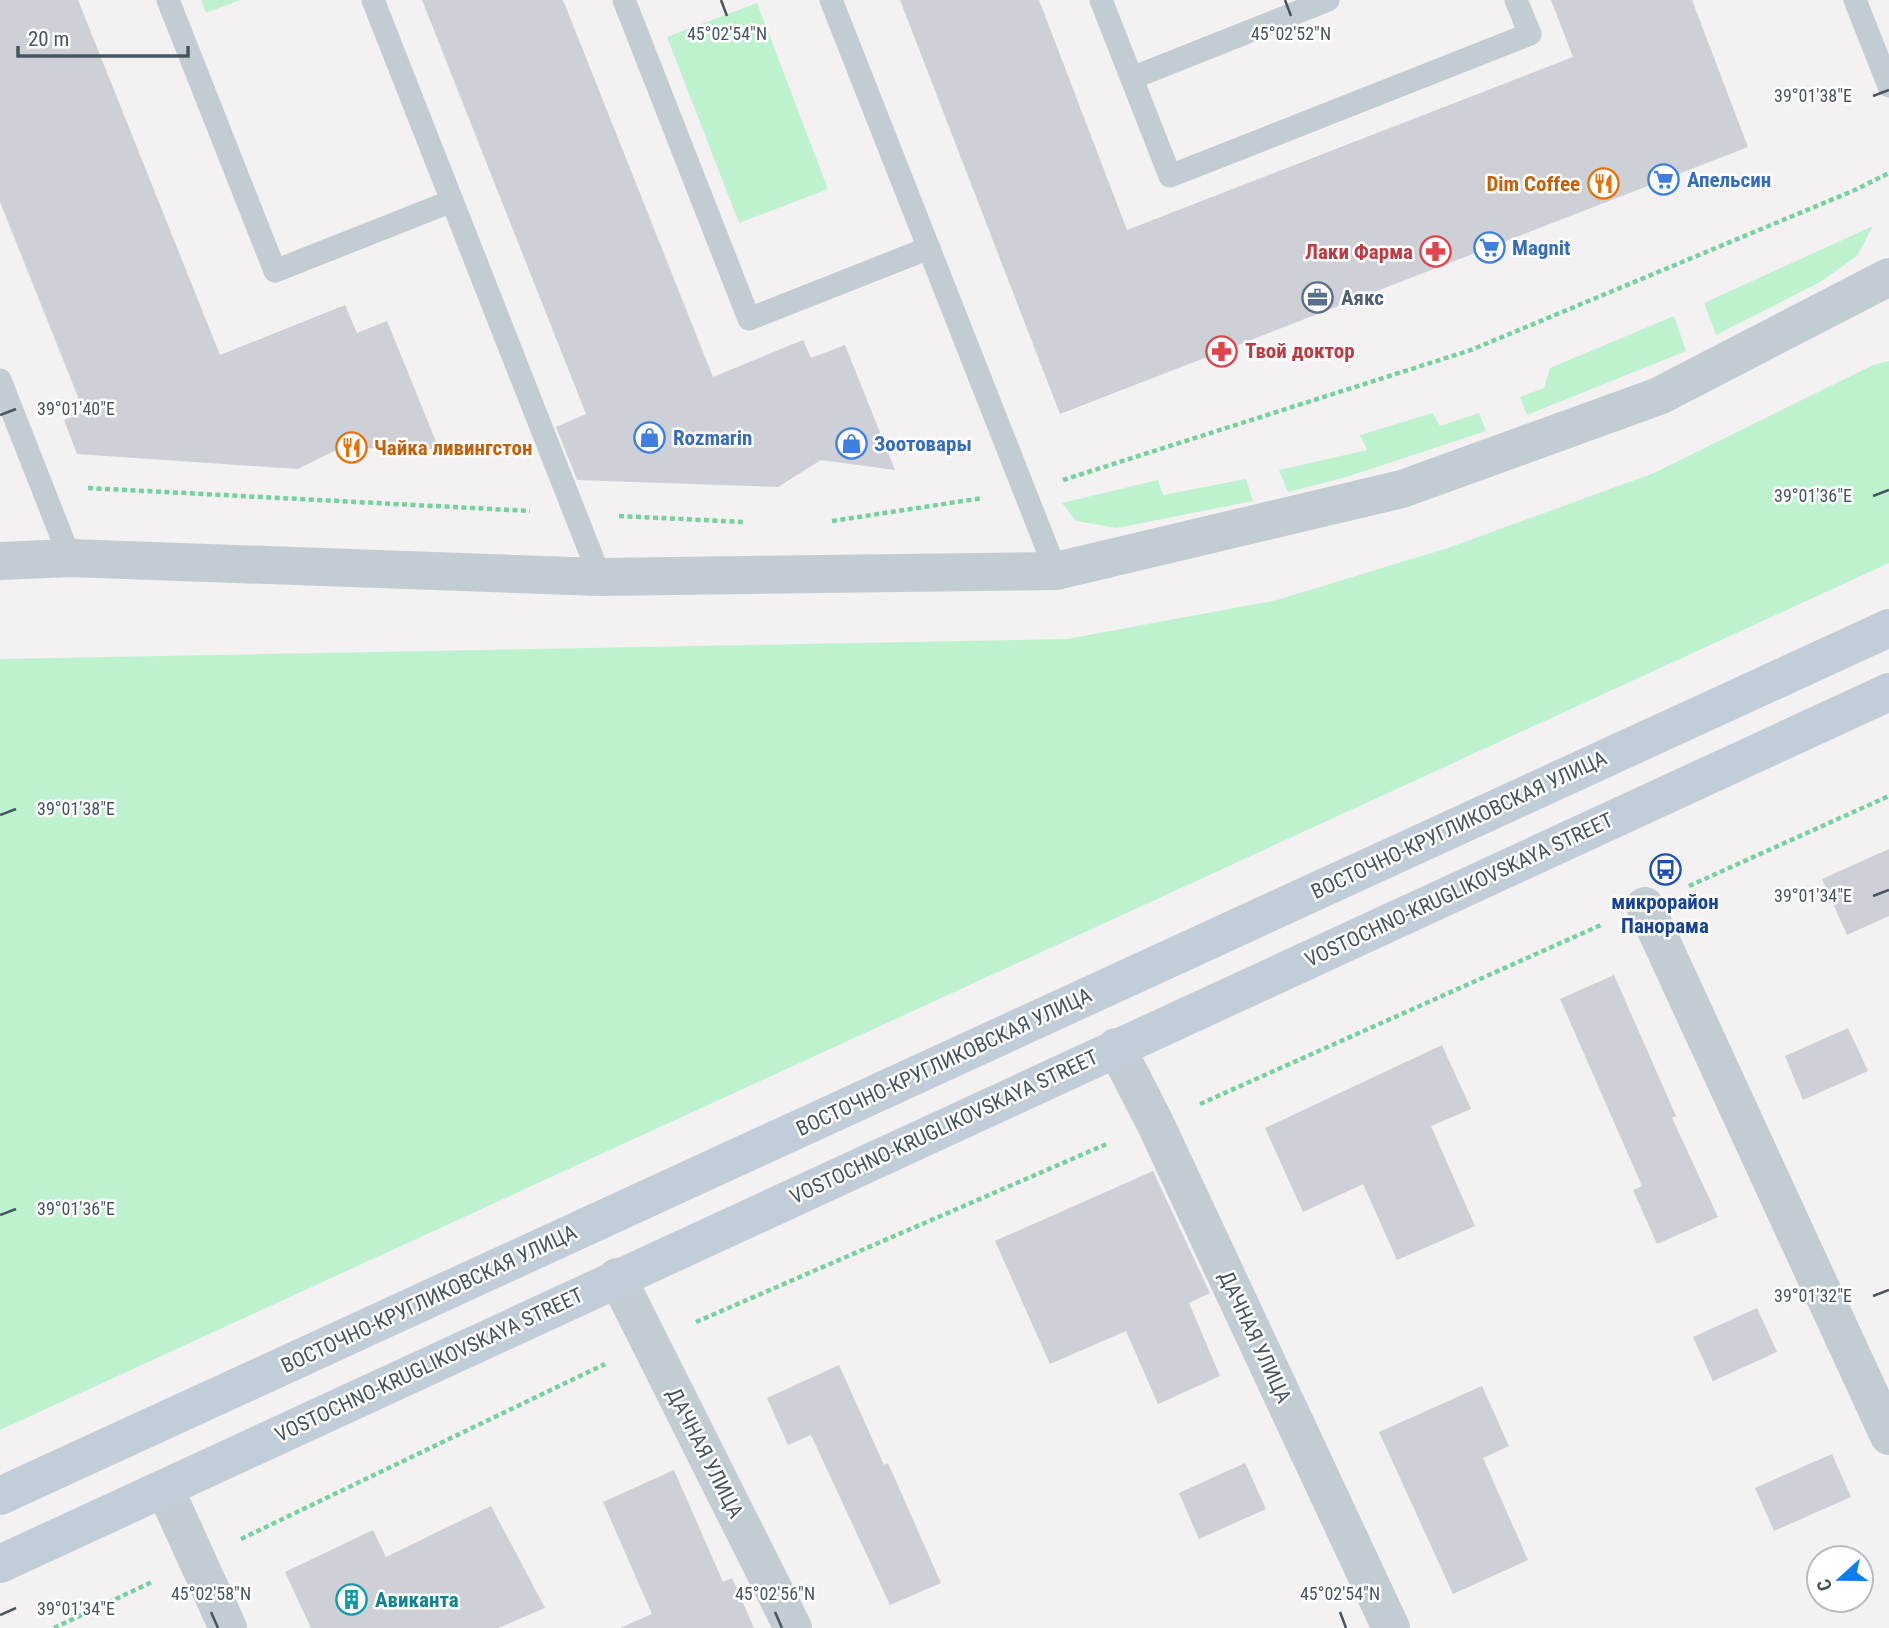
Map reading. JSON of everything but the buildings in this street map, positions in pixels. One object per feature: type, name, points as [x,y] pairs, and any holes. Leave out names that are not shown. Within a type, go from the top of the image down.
[{"type":"main road","name":"ВОСТОЧНО-КРУГЛИКОВСКАЯ УЛИЦА","points":[[0,1496],[1889,628]]},
{"type":"main road","name":"VOSTOCHNO-KRUGLIKOVSKAYA STREET","points":[[0,1564],[1889,692]]},
{"type":"street","points":[[0,561],[70,558],[600,577],[1056,572],[1415,485],[1659,396],[1889,277]]},
{"type":"street","points":[[1645,906],[1889,1436]]},
{"type":"street","name":"ДАЧНАЯ УЛИЦА","points":[[1116,1047],[1155,1123],[1391,1628]]},
{"type":"street","name":"ДАЧНАЯ УЛИЦА","points":[[617,1277],[793,1628]]},
{"type":"street","points":[[165,1489],[229,1628]]},
{"type":"lane","points":[[168,0],[275,271],[452,201]]},
{"type":"lane","points":[[373,0],[600,577]]},
{"type":"lane","points":[[624,0],[749,319],[929,248]]},
{"type":"lane","points":[[831,0],[1056,572]]},
{"type":"lane","points":[[1101,0],[1170,176],[1530,34],[1516,0]]},
{"type":"lane","points":[[1132,78],[1328,0]]},
{"type":"lane","points":[[1855,0],[1889,86]]},
{"type":"lane","points":[[0,380],[70,558]]},
{"type":"path","points":[[54,1628],[649,1343],[1155,1123],[1889,796]]},
{"type":"green space","points":[[201,0],[240,0],[206,13]]},
{"type":"green space","points":[[757,3],[828,189],[739,223],[667,37]]},
{"type":"green space","points":[[1873,226],[1857,256],[1820,282],[1716,335],[1704,303]]},
{"type":"green space","points":[[1674,316],[1686,351],[1527,415],[1520,397],[1544,388],[1550,368]]},
{"type":"green space","points":[[1889,361],[1889,563],[0,1430],[0,659],[1067,639],[1277,600],[1448,548],[1654,473],[1873,365]]},
{"type":"green space","points":[[1433,413],[1440,426],[1479,413],[1486,431],[1346,477],[1288,492],[1279,470],[1367,450],[1360,435]]},
{"type":"green space","points":[[1246,479],[1253,501],[1117,528],[1076,521],[1062,503],[1158,480],[1163,495]]},
{"type":"place","name":"Апельсин","points":[[1664,180]]},
{"type":"place","name":"Dim Coffee","points":[[1603,184]]},
{"type":"place","name":"Magnit","points":[[1489,248]]},
{"type":"place","name":"Лаки Фарма","points":[[1436,252]]},
{"type":"place","name":"Аякс","points":[[1318,298]]},
{"type":"place","name":"Твой доктор","points":[[1222,351]]},
{"type":"place","name":"Rozmarin","points":[[650,438]]},
{"type":"place","name":"Зоотовары","points":[[851,444]]},
{"type":"place","name":"Чайка ливингстон","points":[[351,448]]},
{"type":"place","name":"микрорайон Панорама","points":[[1665,870]]},
{"type":"place","name":"Авиканта","points":[[352,1600]]}]
